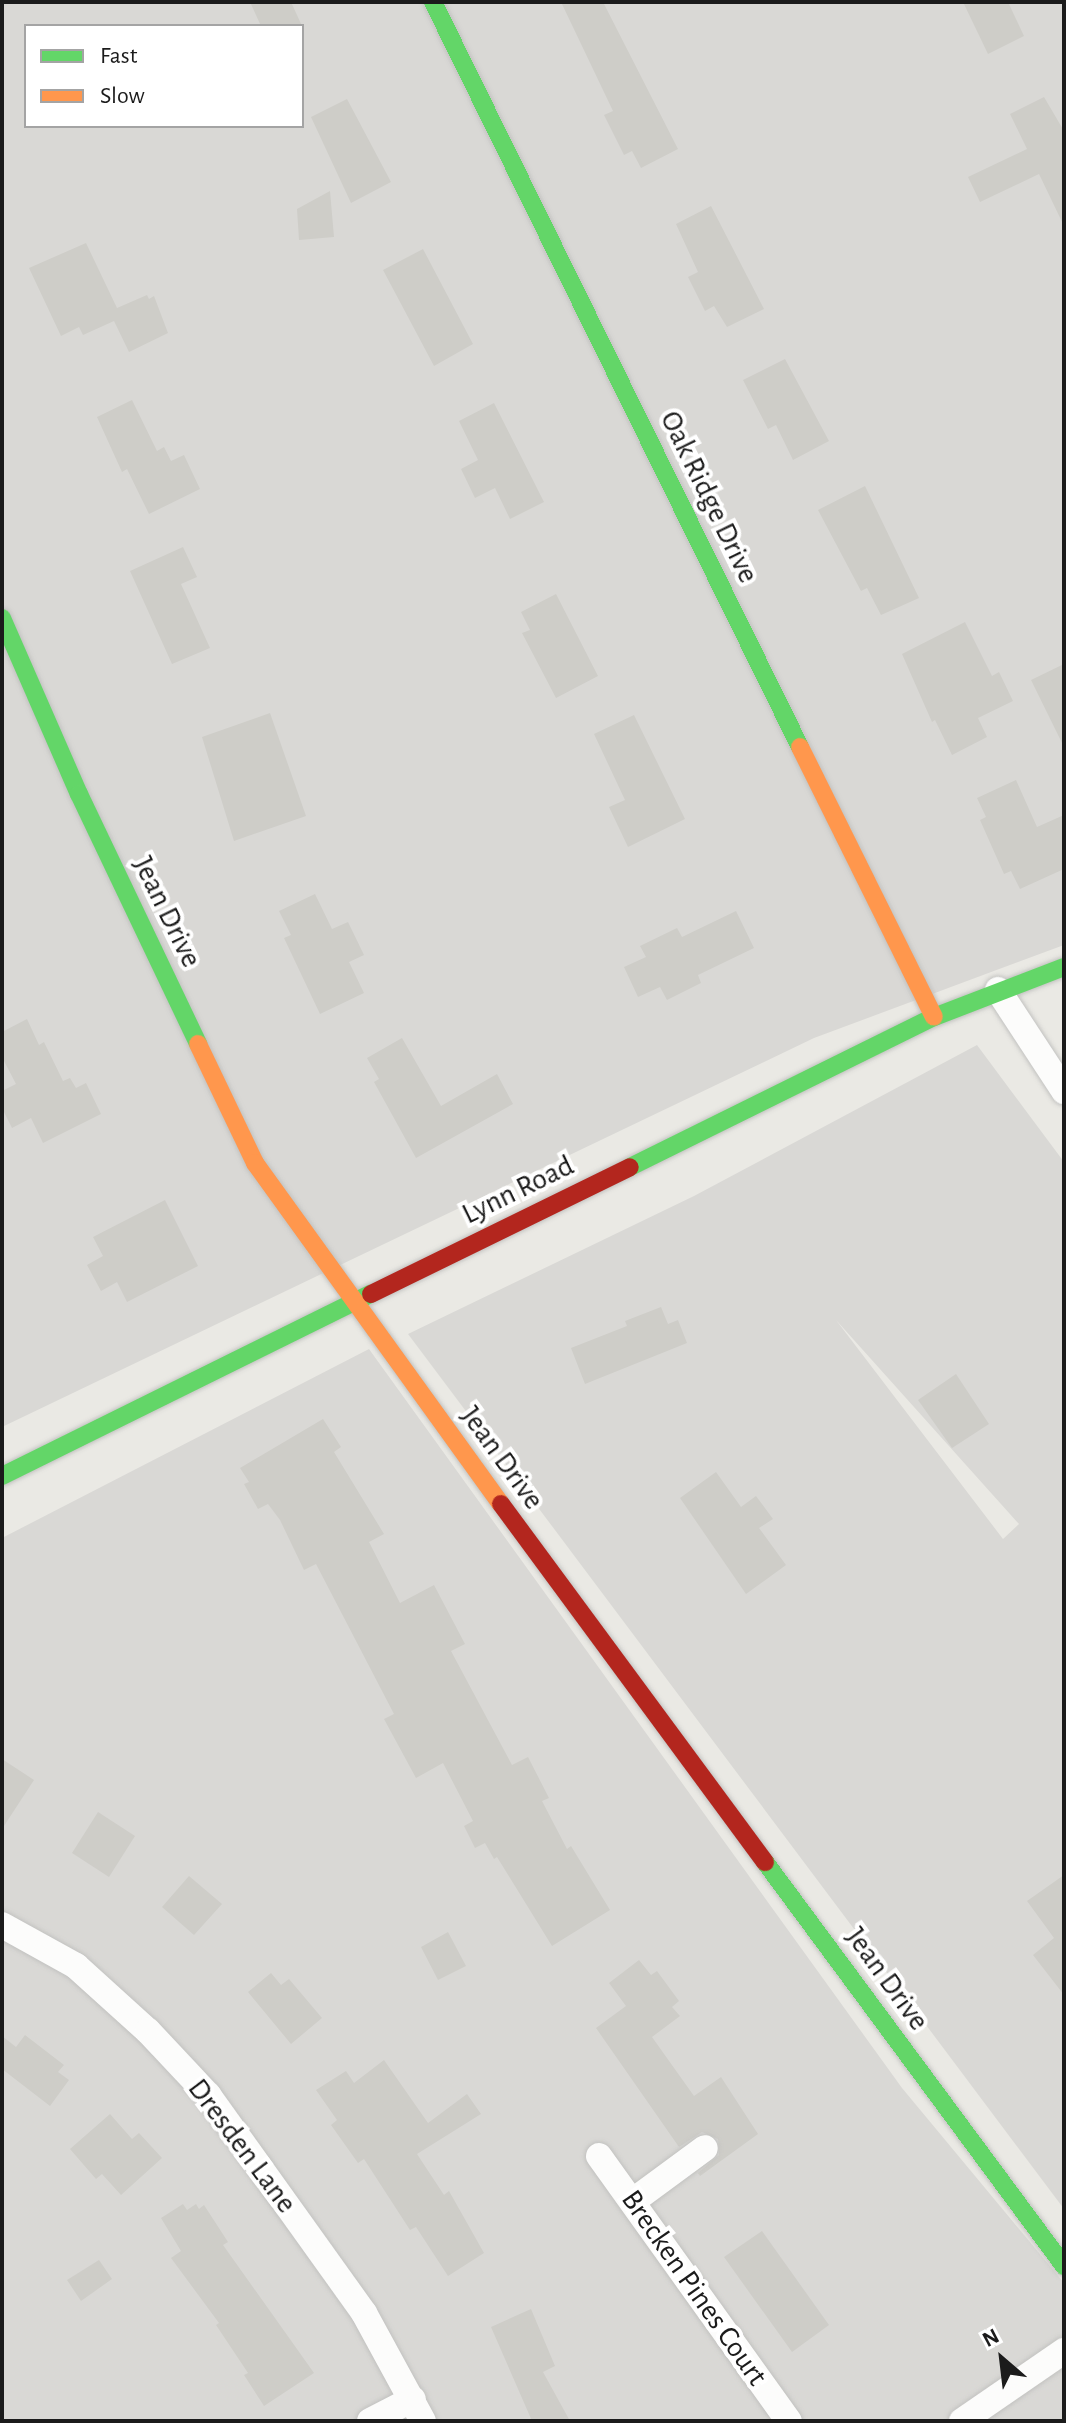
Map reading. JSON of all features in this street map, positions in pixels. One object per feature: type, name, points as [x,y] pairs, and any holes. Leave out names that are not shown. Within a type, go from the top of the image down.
[{"type":"street","name":"Oak Ridge Drive","points":[[433,2],[934,1017]]},
{"type":"street","name":"Jean Drive","points":[[2,618],[79,794],[255,1163],[1064,2266]]},
{"type":"street","name":"Lynn Road","points":[[2,1476],[934,1017],[1064,967]]},
{"type":"street","points":[[998,990],[1064,1091]]},
{"type":"street","name":"Dresden Lane","points":[[2,1925],[76,1966],[148,2031],[208,2095],[364,2313],[418,2410]]},
{"type":"street","points":[[633,2201],[705,2148]]},
{"type":"street","name":"Brecken Pines Court","points":[[599,2156],[789,2421]]},
{"type":"street","points":[[962,2421],[1064,2351]]},
{"type":"street","points":[[370,2421],[418,2410]]},
{"type":"shaded area","points":[[2,2],[1064,2],[1064,945],[814,1038],[2,1427]]},
{"type":"shaded area","points":[[977,1045],[1064,1162],[1064,2209],[408,1334],[694,1196]],"holes":[[[836,1320],[1019,1524],[1003,1539]]]},
{"type":"shaded area","points":[[369,1349],[902,2088],[1064,2283],[1064,2421],[2,2421],[2,1538]]},
{"type":"building","points":[[250,2],[291,2],[301,24],[260,24]]},
{"type":"building","points":[[561,2],[603,2],[678,149],[641,168],[632,151],[624,155],[604,115],[613,111]]},
{"type":"building","points":[[963,2],[1008,2],[1024,36],[988,54]]},
{"type":"building","points":[[1044,97],[1064,131],[1064,226],[1039,174],[980,202],[968,177],[1027,149],[1010,114]]},
{"type":"building","points":[[347,99],[391,182],[351,203],[311,117]]},
{"type":"building","points":[[330,191],[334,237],[299,240],[297,209]]},
{"type":"building","points":[[711,206],[764,309],[727,327],[714,306],[705,311],[688,277],[698,272],[676,224]]},
{"type":"building","points":[[86,243],[117,308],[147,295],[149,299],[154,296],[168,333],[129,352],[114,321],[83,335],[79,327],[61,336],[29,268]]},
{"type":"building","points":[[423,249],[473,344],[434,366],[383,270]]},
{"type":"building","points":[[785,359],[829,441],[793,460],[776,425],[768,429],[743,380]]},
{"type":"building","points":[[132,400],[157,451],[164,447],[171,461],[184,455],[200,489],[149,514],[127,469],[122,472],[97,417]]},
{"type":"building","points":[[494,403],[544,502],[510,519],[495,488],[475,498],[461,469],[478,460],[459,421]]},
{"type":"building","points":[[865,486],[919,598],[881,615],[867,588],[861,591],[818,510]]},
{"type":"building","points":[[183,547],[197,577],[181,584],[210,648],[172,664],[130,571]]},
{"type":"building","points":[[556,594],[598,676],[556,698],[522,633],[530,630],[521,612]]},
{"type":"building","points":[[965,622],[992,676],[999,672],[1013,701],[978,718],[987,737],[952,755],[935,720],[932,722],[902,654]]},
{"type":"building","points":[[1064,664],[1064,747],[1031,680]]},
{"type":"building","points":[[270,713],[306,816],[234,841],[202,737]]},
{"type":"building","points":[[634,715],[685,819],[628,847],[609,807],[625,800],[594,734]]},
{"type":"building","points":[[1016,780],[1037,827],[1064,815],[1064,869],[1020,889],[1011,871],[1004,874],[980,820],[986,817],[977,798]]},
{"type":"building","points":[[315,894],[332,929],[348,922],[364,955],[349,962],[364,993],[320,1014],[284,938],[291,935],[279,911]]},
{"type":"building","points":[[736,911],[754,948],[698,975],[701,983],[667,1000],[660,987],[638,997],[624,967],[646,957],[640,946],[677,928],[682,937]]},
{"type":"building","points":[[27,1019],[39,1045],[44,1042],[63,1081],[70,1078],[76,1088],[86,1083],[101,1114],[43,1143],[31,1118],[12,1128],[2,1108],[2,1091],[16,1084],[2,1057],[2,1032]]},
{"type":"building","points":[[402,1038],[441,1106],[497,1074],[513,1104],[416,1158],[374,1082],[379,1079],[367,1058]]},
{"type":"building","points":[[165,1200],[198,1266],[127,1302],[117,1282],[101,1291],[87,1265],[103,1256],[93,1237]]},
{"type":"building","points":[[661,1307],[668,1324],[678,1320],[687,1343],[585,1384],[571,1348],[627,1326],[625,1321]]},
{"type":"building","points":[[956,1374],[989,1424],[952,1448],[918,1400]]},
{"type":"building","points":[[323,1419],[341,1447],[334,1452],[384,1534],[369,1542],[400,1603],[434,1585],[465,1644],[451,1651],[512,1765],[528,1757],[549,1798],[542,1801],[567,1849],[571,1846],[610,1910],[552,1946],[497,1857],[494,1859],[485,1843],[475,1848],[464,1826],[473,1821],[443,1763],[416,1778],[384,1719],[394,1714],[316,1564],[304,1570],[280,1520],[268,1504],[258,1509],[244,1484],[249,1482],[240,1468]]},
{"type":"building","points":[[716,1472],[741,1507],[756,1496],[773,1519],[759,1528],[786,1565],[746,1594],[680,1498]]},
{"type":"building","points":[[2,1759],[34,1780],[2,1829]]},
{"type":"building","points":[[98,1812],[135,1836],[109,1877],[72,1853]]},
{"type":"building","points":[[1064,1875],[1064,1995],[1033,1955],[1054,1938],[1027,1901]]},
{"type":"building","points":[[189,1876],[222,1904],[194,1935],[162,1907]]},
{"type":"building","points":[[448,1932],[466,1966],[438,1980],[421,1947]]},
{"type":"building","points":[[639,1960],[651,1975],[657,1971],[679,2001],[672,2007],[680,2016],[652,2037],[694,2096],[721,2077],[758,2134],[700,2176],[698,2173],[719,2155],[718,2139],[702,2132],[679,2147],[596,2028],[626,2006],[609,1983]]},
{"type":"building","points":[[271,1973],[281,1985],[289,1979],[322,2018],[291,2044],[248,1992]]},
{"type":"building","points":[[25,2035],[64,2065],[58,2072],[69,2080],[50,2106],[2,2069],[2,2036],[16,2047]]},
{"type":"building","points":[[384,2060],[428,2123],[467,2094],[481,2114],[417,2154],[444,2195],[449,2191],[484,2253],[448,2276],[416,2227],[410,2230],[364,2159],[358,2163],[331,2125],[337,2120],[316,2090],[346,2071],[354,2083]]},
{"type":"building","points":[[110,2114],[132,2139],[139,2133],[162,2158],[121,2195],[102,2174],[96,2179],[70,2149]]},
{"type":"building","points":[[183,2204],[187,2210],[196,2204],[199,2209],[204,2205],[228,2242],[223,2245],[314,2373],[264,2406],[244,2375],[248,2373],[216,2325],[219,2323],[171,2258],[181,2251],[161,2218]]},
{"type":"building","points":[[762,2231],[829,2325],[792,2352],[724,2257]]},
{"type":"building","points":[[99,2260],[112,2279],[81,2301],[67,2280]]},
{"type":"building","points":[[531,2309],[555,2366],[543,2372],[570,2421],[532,2421],[491,2327]]},
{"type":"traffic: fast","points":[[433,2],[800,747]]},
{"type":"traffic: fast","points":[[2,618],[79,794],[198,1044]]},
{"type":"traffic: fast","points":[[630,1167],[934,1017],[1064,967]]},
{"type":"traffic: fast","points":[[2,1476],[371,1294]]},
{"type":"traffic: fast","points":[[765,1862],[1064,2266]]},
{"type":"traffic: slow","points":[[800,747],[934,1017]]},
{"type":"traffic: slow","points":[[198,1044],[255,1163],[501,1504]]},
{"type":"traffic: jam","points":[[371,1294],[630,1167]]},
{"type":"traffic: jam","points":[[501,1504],[765,1862]]}]
